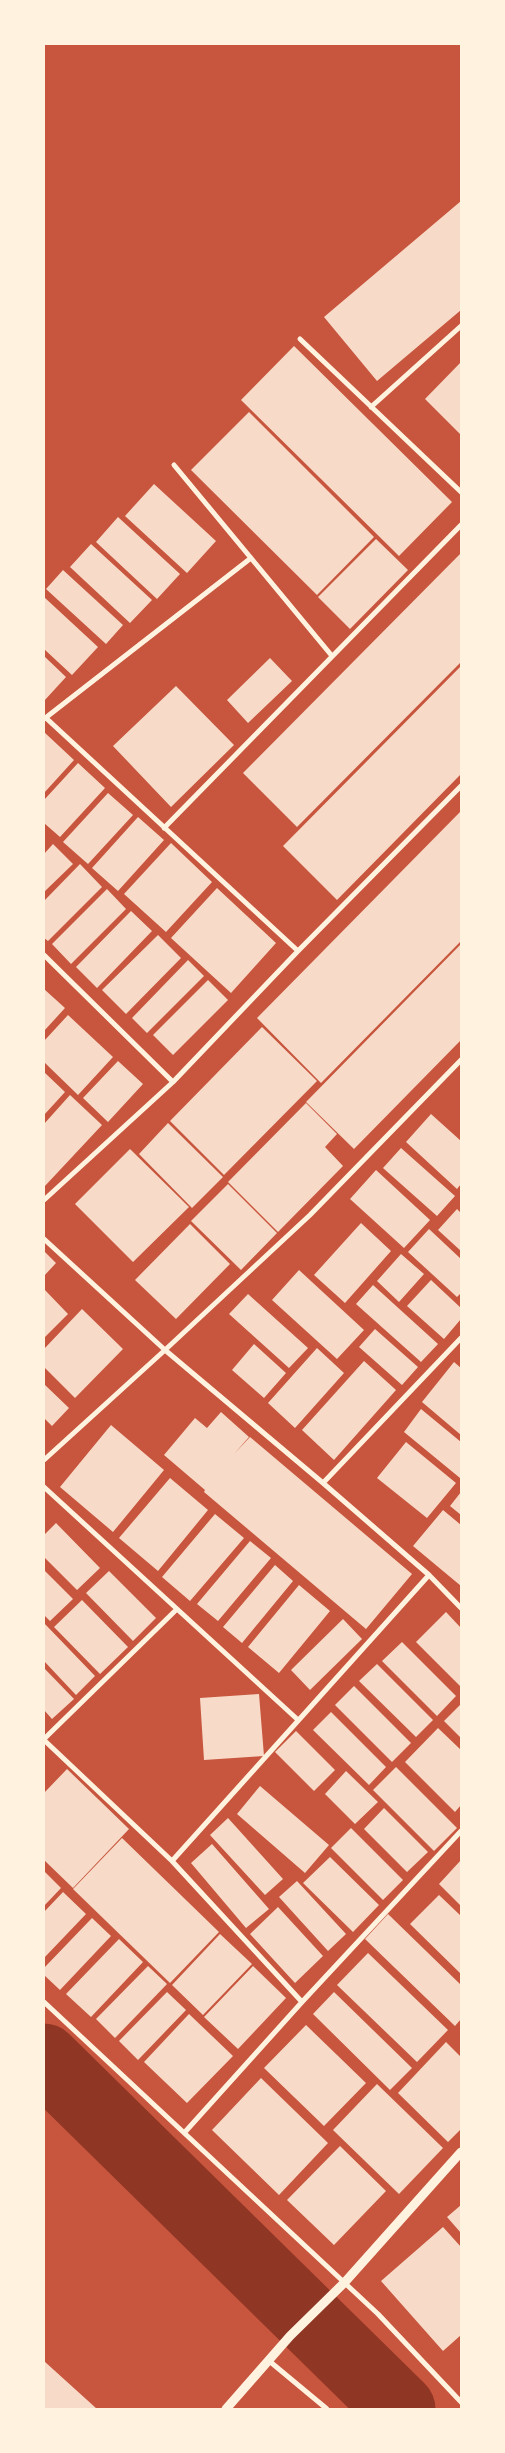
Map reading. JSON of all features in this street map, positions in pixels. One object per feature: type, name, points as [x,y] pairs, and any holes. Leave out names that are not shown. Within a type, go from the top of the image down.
[{"type":"street","points":[[371,407],[461,326]]},
{"type":"street","points":[[300,338],[461,492]]},
{"type":"street","points":[[174,465],[332,656]]},
{"type":"street","points":[[164,828],[461,525]]},
{"type":"street","points":[[251,558],[45,719],[298,951]]},
{"type":"street","points":[[44,1200],[173,1082],[298,951],[461,786]]},
{"type":"street","points":[[44,955],[173,1082]]},
{"type":"street","points":[[44,1460],[166,1350],[310,1215],[461,1060]]},
{"type":"street","points":[[44,1239],[166,1350],[429,1575],[461,1608]]},
{"type":"street","points":[[323,1483],[461,1338]]},
{"type":"street","points":[[456,1344],[461,1348]]},
{"type":"street","points":[[44,1487],[297,1719]]},
{"type":"street","points":[[172,1861],[297,1719],[429,1575]]},
{"type":"street","points":[[177,1609],[44,1739],[172,1861],[302,2002]]},
{"type":"street","points":[[185,2132],[302,2002],[461,1831]]},
{"type":"street","points":[[44,2002],[345,2282],[461,2402]]},
{"type":"street","points":[[226,2409],[290,2336],[345,2282],[461,2152]]},
{"type":"street","points":[[268,2360],[327,2409]]},
{"type":"building","points":[[461,201],[461,310],[377,381],[324,317]]},
{"type":"building","points":[[294,346],[452,502],[399,556],[241,400]]},
{"type":"building","points":[[461,362],[461,435],[425,399]]},
{"type":"building","points":[[249,412],[374,537],[317,595],[191,470]]},
{"type":"building","points":[[154,484],[216,541],[187,573],[125,516]]},
{"type":"building","points":[[118,517],[180,574],[157,599],[96,542]]},
{"type":"building","points":[[376,539],[408,570],[350,629],[318,597]]},
{"type":"building","points":[[91,544],[152,600],[130,623],[70,567]]},
{"type":"building","points":[[461,553],[461,662],[297,827],[243,773]]},
{"type":"building","points":[[63,570],[123,625],[106,644],[46,589]]},
{"type":"building","points":[[44,597],[98,647],[72,675],[44,649]]},
{"type":"building","points":[[44,656],[66,677],[44,701]]},
{"type":"building","points":[[270,658],[292,681],[248,723],[227,700]]},
{"type":"building","points":[[461,666],[461,774],[337,900],[283,846]]},
{"type":"building","points":[[176,686],[234,745],[171,807],[113,746]]},
{"type":"building","points":[[44,732],[74,760],[44,793]]},
{"type":"building","points":[[78,763],[105,788],[60,837],[44,823],[44,800]]},
{"type":"building","points":[[108,793],[133,815],[88,864],[63,842]]},
{"type":"building","points":[[461,811],[461,941],[321,1083],[257,1018]]},
{"type":"building","points":[[138,817],[164,840],[118,891],[92,868]]},
{"type":"building","points":[[171,843],[212,882],[166,932],[124,894]]},
{"type":"building","points":[[53,844],[73,864],[44,892],[44,854]]},
{"type":"building","points":[[80,864],[102,887],[48,941],[44,938],[44,901]]},
{"type":"building","points":[[217,888],[276,943],[231,993],[171,938]]},
{"type":"building","points":[[107,889],[126,909],[71,964],[52,944]]},
{"type":"building","points":[[131,911],[152,931],[97,988],[76,967]]},
{"type":"building","points":[[158,935],[181,958],[126,1014],[102,990]]},
{"type":"building","points":[[461,944],[461,1040],[354,1149],[306,1102]]},
{"type":"building","points":[[188,960],[204,976],[147,1033],[132,1018]]},
{"type":"building","points":[[208,980],[228,1000],[173,1055],[153,1035]]},
{"type":"building","points":[[44,989],[65,1008],[44,1031]]},
{"type":"building","points":[[68,1015],[113,1057],[78,1095],[44,1062],[44,1041]]},
{"type":"building","points":[[262,1027],[317,1081],[224,1175],[170,1121]]},
{"type":"building","points":[[118,1061],[143,1084],[108,1122],[83,1098]]},
{"type":"building","points":[[44,1072],[65,1092],[44,1115]]},
{"type":"building","points":[[70,1095],[102,1125],[44,1187],[44,1124]]},
{"type":"building","points":[[306,1103],[337,1134],[325,1147],[343,1166],[278,1232],[228,1182]]},
{"type":"building","points":[[431,1114],[461,1141],[461,1184],[457,1189],[406,1142]]},
{"type":"building","points":[[168,1123],[223,1177],[192,1208],[139,1154]]},
{"type":"building","points":[[401,1148],[455,1196],[437,1216],[383,1168]]},
{"type":"building","points":[[130,1149],[189,1207],[133,1262],[75,1204]]},
{"type":"building","points":[[376,1170],[430,1220],[404,1248],[350,1199]]},
{"type":"building","points":[[228,1184],[277,1233],[241,1270],[191,1221]]},
{"type":"building","points":[[457,1209],[461,1213],[461,1251],[438,1230]]},
{"type":"building","points":[[361,1223],[391,1251],[345,1303],[314,1275]]},
{"type":"building","points":[[190,1224],[230,1264],[176,1319],[135,1280]]},
{"type":"building","points":[[429,1229],[461,1259],[461,1293],[457,1297],[408,1252]]},
{"type":"building","points":[[44,1251],[56,1263],[44,1276]]},
{"type":"building","points":[[401,1254],[424,1274],[399,1302],[377,1281]]},
{"type":"building","points":[[299,1270],[364,1330],[337,1359],[272,1300]]},
{"type":"building","points":[[431,1280],[461,1308],[461,1319],[444,1339],[407,1306]]},
{"type":"building","points":[[373,1285],[438,1344],[421,1362],[356,1304]]},
{"type":"building","points":[[44,1289],[68,1314],[44,1338]]},
{"type":"building","points":[[248,1294],[308,1348],[289,1368],[229,1314]]},
{"type":"building","points":[[82,1309],[123,1349],[75,1398],[44,1367],[44,1349]]},
{"type":"building","points":[[375,1329],[418,1367],[402,1385],[359,1347]]},
{"type":"building","points":[[254,1344],[286,1373],[264,1398],[232,1370]]},
{"type":"building","points":[[317,1348],[344,1373],[295,1428],[268,1403]]},
{"type":"building","points":[[364,1361],[396,1390],[334,1460],[302,1430]]},
{"type":"building","points":[[454,1362],[461,1368],[461,1435],[422,1402]]},
{"type":"building","points":[[44,1384],[69,1408],[52,1426],[44,1418]]},
{"type":"building","points":[[421,1409],[461,1442],[460,1478],[404,1432]]},
{"type":"building","points":[[221,1412],[249,1437],[234,1454],[250,1437],[412,1574],[366,1629],[204,1492],[205,1490],[164,1455],[195,1418],[207,1428]]},
{"type":"building","points":[[111,1425],[164,1470],[113,1532],[60,1487]]},
{"type":"building","points":[[406,1442],[456,1483],[427,1518],[377,1478]]},
{"type":"building","points":[[170,1478],[208,1510],[158,1571],[119,1538]]},
{"type":"building","points":[[461,1492],[461,1515],[450,1506]]},
{"type":"building","points":[[443,1510],[461,1525],[461,1586],[413,1546]]},
{"type":"building","points":[[215,1514],[244,1538],[190,1601],[162,1577]]},
{"type":"building","points":[[56,1523],[100,1568],[77,1590],[44,1557],[44,1535]]},
{"type":"building","points":[[250,1541],[271,1558],[218,1621],[197,1604]]},
{"type":"building","points":[[275,1565],[293,1581],[242,1643],[223,1627]]},
{"type":"building","points":[[44,1570],[73,1599],[50,1621],[44,1615]]},
{"type":"building","points":[[109,1571],[156,1618],[133,1641],[86,1593]]},
{"type":"building","points":[[299,1585],[330,1611],[279,1673],[248,1647]]},
{"type":"building","points":[[82,1600],[128,1647],[100,1674],[54,1627]]},
{"type":"building","points":[[446,1612],[461,1628],[461,1687],[416,1642]]},
{"type":"building","points":[[343,1619],[362,1639],[310,1690],[291,1670]]},
{"type":"building","points":[[44,1623],[95,1676],[76,1695],[44,1661]]},
{"type":"building","points":[[402,1642],[456,1696],[437,1716],[382,1661]]},
{"type":"building","points":[[377,1664],[433,1720],[416,1737],[359,1681]]},
{"type":"building","points":[[44,1668],[74,1699],[52,1719],[44,1710]]},
{"type":"building","points":[[354,1686],[411,1743],[392,1762],[335,1705]]},
{"type":"building","points":[[259,1694],[264,1756],[204,1760],[200,1698]]},
{"type":"building","points":[[461,1704],[461,1738],[444,1721]]},
{"type":"building","points":[[331,1712],[386,1767],[369,1785],[313,1730]]},
{"type":"building","points":[[438,1728],[461,1750],[461,1805],[455,1812],[405,1762]]},
{"type":"building","points":[[296,1731],[335,1770],[314,1791],[275,1752]]},
{"type":"building","points":[[396,1767],[457,1828],[434,1851],[373,1790]]},
{"type":"building","points":[[67,1769],[129,1829],[73,1888],[44,1860],[44,1793]]},
{"type":"building","points":[[346,1771],[378,1802],[355,1824],[325,1794]]},
{"type":"building","points":[[260,1786],[329,1845],[305,1873],[237,1814]]},
{"type":"building","points":[[384,1808],[428,1852],[407,1872],[364,1829]]},
{"type":"building","points":[[228,1818],[283,1879],[265,1895],[210,1835]]},
{"type":"building","points":[[351,1828],[403,1880],[383,1900],[331,1848]]},
{"type":"building","points":[[122,1838],[219,1932],[170,1983],[73,1889]]},
{"type":"building","points":[[212,1844],[269,1909],[246,1928],[191,1863]]},
{"type":"building","points":[[330,1857],[379,1905],[353,1932],[303,1883]]},
{"type":"building","points":[[461,1860],[461,1906],[439,1884]]},
{"type":"building","points":[[44,1871],[61,1888],[44,1906]]},
{"type":"building","points":[[297,1881],[346,1934],[328,1951],[279,1897]]},
{"type":"building","points":[[63,1892],[86,1914],[44,1958],[44,1912]]},
{"type":"building","points":[[439,1895],[461,1916],[461,1974],[410,1924]]},
{"type":"building","points":[[278,1907],[323,1956],[295,1983],[250,1934]]},
{"type":"building","points":[[388,1914],[461,1985],[461,2019],[455,2026],[365,1939]]},
{"type":"building","points":[[92,1918],[111,1936],[60,1990],[44,1975],[44,1968]]},
{"type":"building","points":[[220,1934],[252,1964],[203,2015],[172,1985]]},
{"type":"building","points":[[119,1939],[143,1962],[91,2017],[66,1994]]},
{"type":"building","points":[[368,1953],[448,2030],[417,2062],[337,1985]]},
{"type":"building","points":[[148,1966],[167,1984],[115,2038],[96,2019]]},
{"type":"building","points":[[253,1966],[286,1998],[238,2049],[204,2017]]},
{"type":"building","points":[[167,1992],[186,2010],[138,2060],[119,2041]]},
{"type":"building","points":[[334,1992],[412,2068],[390,2090],[313,2014]]},
{"type":"building","points":[[189,2014],[233,2056],[187,2103],[144,2062]]},
{"type":"building","points":[[306,2025],[366,2083],[324,2126],[264,2068]]},
{"type":"building","points":[[446,2042],[461,2057],[461,2129],[448,2142],[398,2093]]},
{"type":"building","points":[[261,2078],[328,2143],[279,2195],[212,2130]]},
{"type":"building","points":[[377,2084],[443,2148],[399,2194],[333,2130]]},
{"type":"building","points":[[340,2146],[386,2191],[334,2245],[287,2200]]},
{"type":"building","points":[[461,2205],[461,2233],[447,2217]]},
{"type":"building","points":[[443,2227],[461,2247],[461,2335],[443,2351],[381,2281]]},
{"type":"building","points":[[44,2361],[97,2409],[44,2409]]},
{"type":"waterway","points":[[44,2059],[400,2409]]}]
